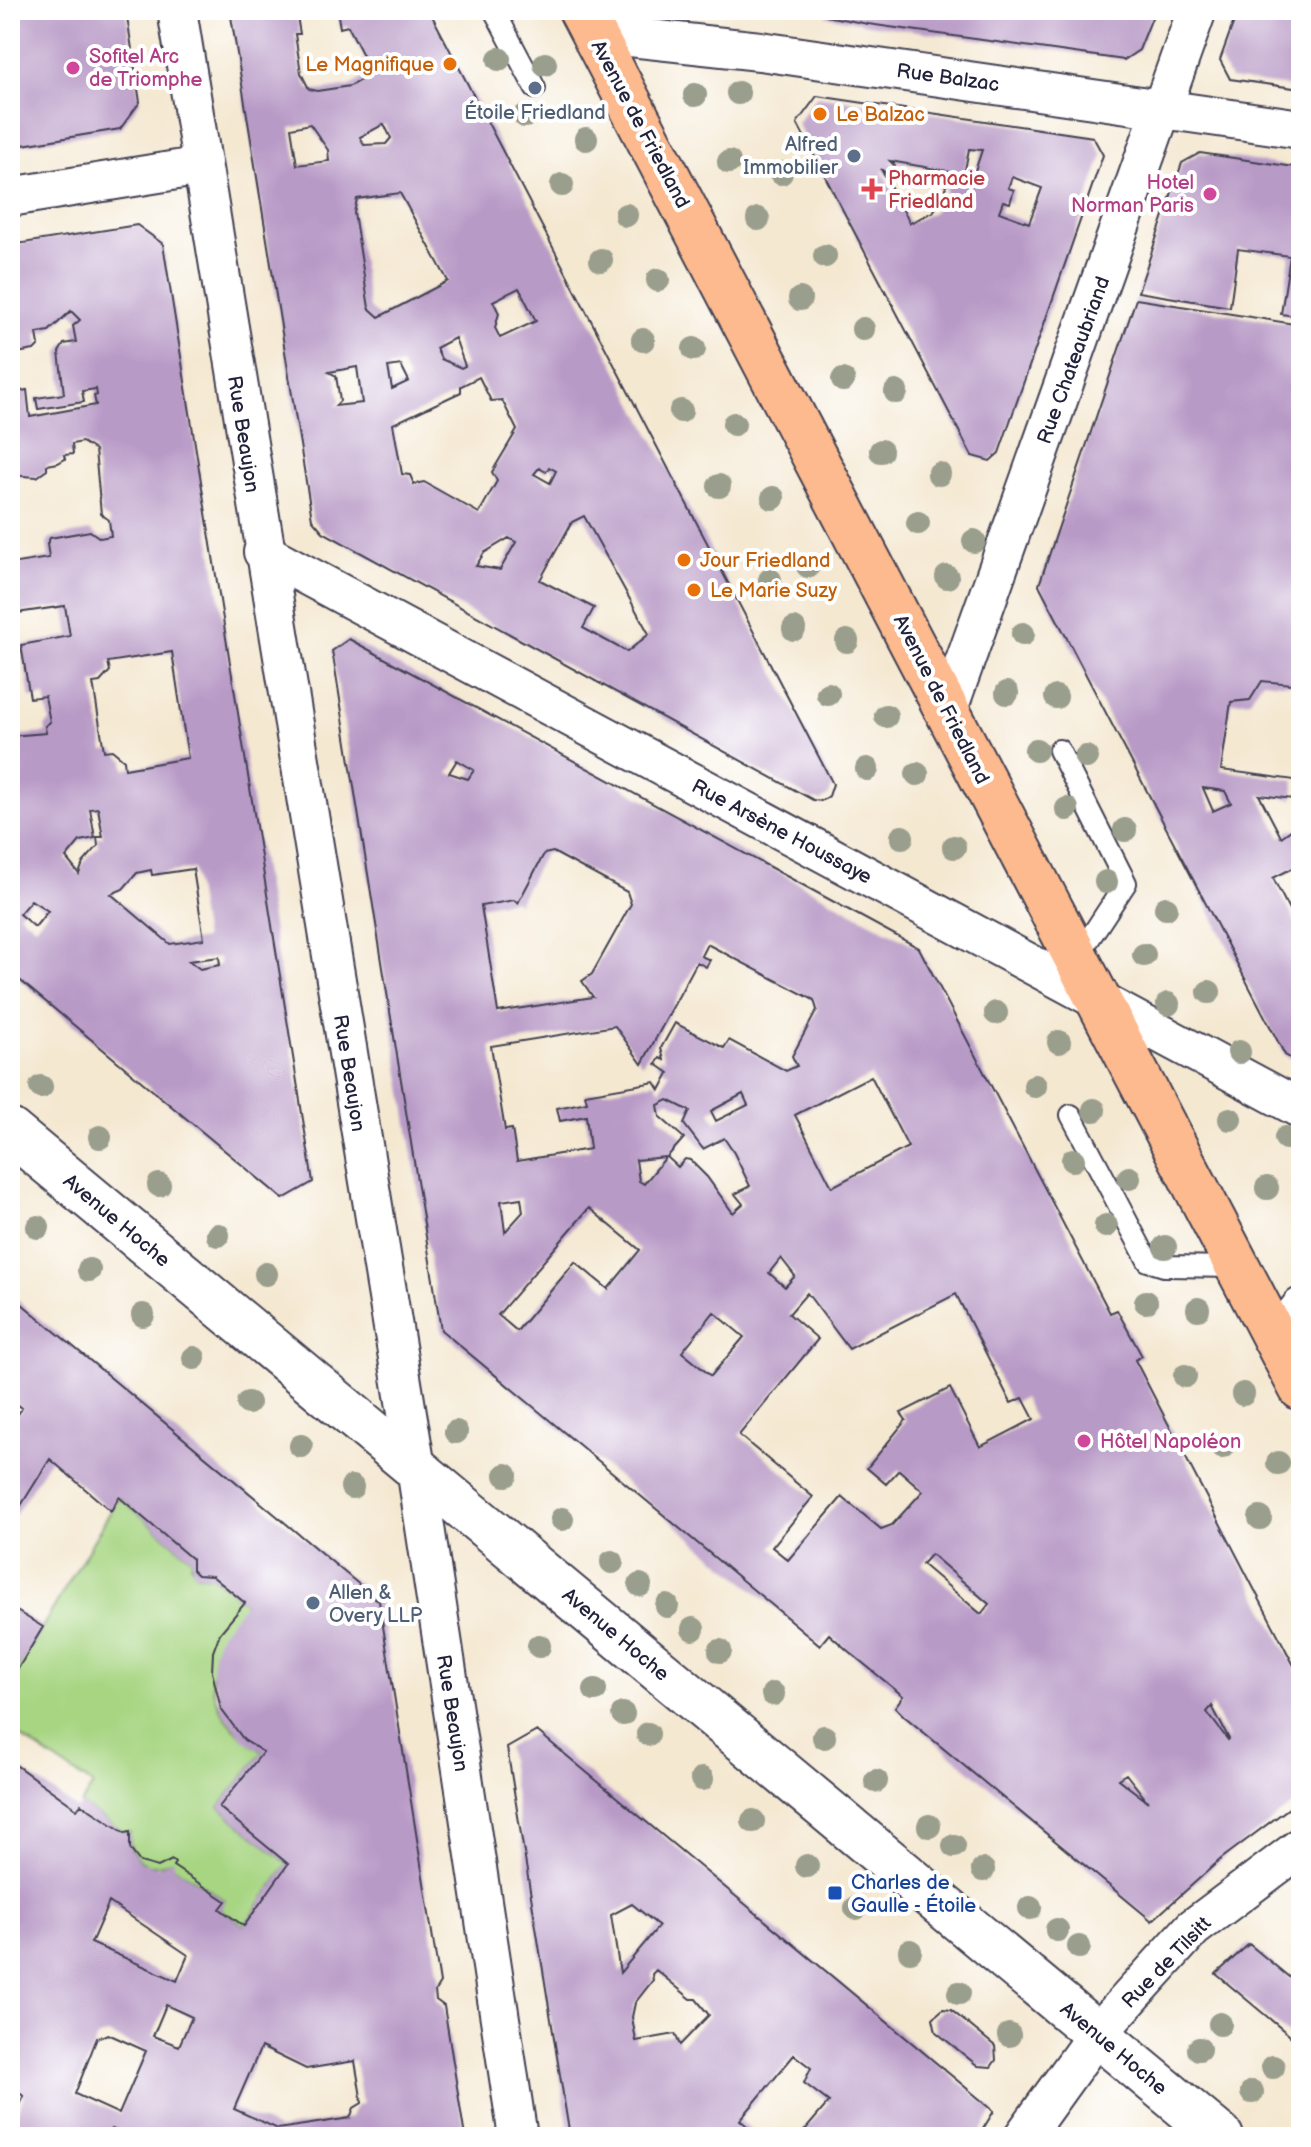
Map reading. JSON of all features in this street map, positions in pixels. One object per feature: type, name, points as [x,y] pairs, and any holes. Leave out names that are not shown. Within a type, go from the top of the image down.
[{"type":"main road","name":"Avenue de Friedland","points":[[587,22],[1237,1267],[1288,1323],[1301,1388]]},
{"type":"street","name":"Rue Beaujon","points":[[177,10],[263,552],[416,1468],[518,2137]]},
{"type":"street","name":"Rue Chateaubriand","points":[[948,709],[1197,10]]},
{"type":"street","name":"Rue Balzac","points":[[587,22],[760,51],[1301,129]]},
{"type":"street","points":[[10,197],[202,166]]},
{"type":"street","name":"Rue Arsène Houssaye","points":[[263,552],[1301,1109]]},
{"type":"street","name":"Avenue Hoche","points":[[10,1131],[1221,2137]]},
{"type":"street","name":"Rue de Tilsitt","points":[[1023,2137],[1097,2034],[1193,1928],[1301,1847]]},
{"type":"lane","points":[[494,10],[535,88]]},
{"type":"lane","points":[[1059,750],[1126,883],[1076,959]]},
{"type":"lane","points":[[1071,1115],[1148,1261],[1164,1266],[1237,1267]]},
{"type":"green space","points":[[119,1497],[192,1559],[191,1566],[197,1575],[212,1576],[245,1603],[218,1655],[212,1684],[226,1719],[263,1752],[219,1807],[288,1864],[244,1926],[220,1909],[225,1900],[173,1866],[172,1861],[154,1865],[140,1861],[132,1850],[130,1832],[125,1833],[81,1804],[93,1785],[10,1730],[10,1682]]},
{"type":"building","name":"Sofitel Arc de Triomphe","points":[[10,10],[126,10],[140,102],[120,129],[10,147]]},
{"type":"building","points":[[230,10],[296,10],[300,34],[295,34],[301,73],[309,89],[317,91],[350,86],[372,73],[348,26],[340,28],[337,10],[429,10],[833,784],[829,796],[821,801],[813,800],[323,532],[312,519]],"holes":[[[310,124],[328,150],[329,161],[297,165],[291,128]],[[384,124],[391,138],[386,144],[364,145],[360,137]],[[400,193],[448,281],[379,317],[369,308],[354,213],[357,199]],[[519,288],[536,321],[500,338],[495,328],[499,313],[493,301]],[[455,338],[465,366],[461,368],[441,359],[436,348]],[[401,365],[409,381],[392,389],[388,367]],[[357,367],[362,403],[335,406],[340,401],[336,376],[329,372]],[[479,377],[491,401],[502,400],[517,430],[492,472],[497,481],[479,513],[424,482],[414,484],[410,475],[402,474],[393,424],[461,392],[461,386]],[[549,467],[556,471],[550,483],[534,474],[539,468],[546,472]],[[584,516],[649,634],[627,652],[583,628],[594,608],[540,580],[572,522]],[[509,538],[516,542],[500,570],[476,566],[484,553]]]},
{"type":"building","points":[[828,10],[1155,10],[1139,50],[1124,60],[868,24],[826,16]]},
{"type":"building","points":[[1238,10],[1301,10],[1301,89],[1230,79],[1220,60]]},
{"type":"building","points":[[817,96],[1093,137],[1103,155],[999,453],[990,461],[972,456],[797,123]],"holes":[[[969,149],[982,150],[975,171],[965,170]],[[890,161],[948,171],[945,195],[933,212],[910,223],[881,169],[888,175],[895,166]],[[1012,177],[1042,188],[1029,223],[999,212],[1003,201],[1010,203],[1014,190],[1008,188]]]},
{"type":"building","points":[[1200,153],[1301,168],[1301,317],[1281,314],[1290,256],[1238,249],[1230,307],[1138,292],[1182,163]]},
{"type":"building","points":[[137,225],[163,244],[313,1182],[283,1199],[10,972],[10,792],[15,787],[10,736],[46,733],[45,726],[50,722],[45,696],[30,698],[21,645],[70,636],[65,606],[10,614],[10,564],[49,558],[47,544],[50,538],[90,531],[100,538],[111,536],[109,520],[101,514],[95,450],[82,442],[72,444],[73,454],[64,455],[65,459],[47,465],[47,470],[37,477],[10,475],[10,402],[17,401],[16,392],[27,390],[30,417],[96,405],[94,396],[97,395],[96,389],[82,391],[84,402],[38,409],[36,398],[64,394],[59,352],[64,344],[76,342],[73,326],[80,320],[71,311],[49,331],[37,333],[39,345],[34,350],[10,354],[10,245]],"holes":[[[172,652],[188,758],[125,769],[124,760],[112,750],[104,751],[93,683],[100,682],[110,671],[108,662]],[[98,808],[103,837],[97,837],[98,846],[83,863],[79,874],[66,858],[80,841],[95,838],[90,809]],[[193,869],[204,939],[170,944],[111,894],[123,889],[137,873],[151,870],[152,875]],[[31,900],[48,911],[35,927],[19,914]],[[219,957],[220,965],[200,969],[189,961]]]},
{"type":"building","points":[[1136,299],[1301,325],[1301,685],[1262,681],[1250,700],[1231,702],[1221,770],[1295,780],[1293,799],[1259,795],[1281,837],[1291,830],[1301,830],[1301,864],[1273,878],[1301,933],[1301,1064],[1285,1055],[1039,585]],"holes":[[[1203,788],[1225,791],[1231,803],[1213,811]]]},
{"type":"building","points":[[349,639],[919,948],[1110,1313],[1117,1310],[1142,1356],[1135,1360],[1301,1679],[1301,1799],[1221,1859],[1152,1921],[904,1716],[895,1707],[903,1696],[829,1634],[820,1645],[441,1330],[332,651]],"holes":[[[457,760],[474,770],[468,779],[449,773]],[[553,852],[627,892],[631,904],[592,974],[582,981],[593,997],[498,1012],[481,906],[514,900],[518,903],[544,854]],[[707,944],[814,1000],[817,1010],[792,1056],[797,1066],[786,1071],[729,1040],[724,1048],[675,1023],[661,1048],[664,1060],[660,1058],[656,1064],[669,1073],[660,1090],[655,1082],[585,1094],[587,1102],[557,1108],[560,1121],[586,1116],[590,1149],[517,1161],[512,1129],[505,1130],[491,1046],[615,1026],[642,1064],[697,962],[706,967],[710,960],[701,956]],[[871,1076],[908,1147],[832,1187],[795,1115]],[[743,1094],[748,1105],[716,1121],[711,1111]],[[668,1100],[690,1111],[684,1124],[703,1149],[724,1138],[750,1186],[735,1194],[743,1204],[733,1213],[707,1177],[690,1160],[685,1159],[678,1167],[667,1157],[684,1138],[660,1117],[658,1105]],[[666,1157],[644,1184],[639,1181],[636,1160]],[[521,1198],[523,1212],[505,1232],[501,1201]],[[589,1208],[640,1250],[608,1289],[575,1262],[517,1331],[498,1315]],[[781,1258],[795,1276],[785,1287],[769,1273]],[[807,1293],[849,1349],[956,1294],[1011,1403],[1023,1398],[1034,1419],[980,1447],[950,1388],[901,1413],[906,1420],[867,1468],[886,1484],[899,1470],[923,1491],[892,1525],[881,1529],[842,1497],[788,1560],[772,1547],[813,1497],[739,1435],[818,1339],[789,1314]],[[714,1312],[744,1337],[711,1376],[682,1352]],[[931,1554],[989,1604],[981,1614],[922,1564]],[[1212,1706],[1229,1739],[1207,1712]],[[1126,1774],[1148,1802],[1118,1779]]]},
{"type":"building","points":[[10,1294],[379,1601],[440,1983],[435,1991],[436,2000],[444,2006],[465,2137],[130,2137],[112,2129],[108,2137],[10,2137],[10,2128],[24,2096],[10,2088],[10,1761],[77,1809],[81,1804],[125,1833],[130,1832],[130,1849],[140,1862],[158,1867],[172,1860],[175,1863],[173,1866],[226,1901],[220,1909],[244,1926],[288,1864],[219,1807],[263,1752],[244,1740],[221,1709],[212,1672],[213,1652],[220,1633],[245,1603],[212,1576],[197,1575],[192,1570],[192,1559],[119,1497],[111,1511],[50,1459],[10,1523],[10,1427],[22,1408],[10,1398]],"holes":[[[109,1902],[188,1955],[177,1981],[91,1943]],[[166,2005],[192,2017],[179,2046],[153,2036]],[[108,2034],[146,2051],[119,2114],[75,2094],[97,2038]],[[261,2047],[306,2069],[355,2061],[362,2103],[354,2108],[350,2118],[278,2129],[234,2109]]]},
{"type":"building","points":[[10,1607],[43,1627],[10,1682]]},
{"type":"building","points":[[537,1731],[994,2111],[978,2137],[799,2137],[829,2102],[804,2083],[811,2068],[794,2055],[740,2120],[760,2137],[570,2137],[507,1748]],"holes":[[[632,1904],[659,1926],[620,1973],[611,1915]],[[656,1970],[691,1999],[696,1999],[709,2015],[680,2045],[675,2034],[636,2041],[632,2017],[635,2003],[653,1980],[652,1974]]]},
{"type":"building","points":[[1249,1944],[1301,1987],[1301,2045],[1216,1974]]},
{"type":"building","points":[[943,2009],[951,2010],[995,2046],[996,2060],[991,2067],[978,2066],[936,2032],[933,2018]]},
{"type":"place","name":"Le Magnifique","points":[[450,64]]},
{"type":"place","name":"Sofitel Arc de Triomphe","points":[[73,68]]},
{"type":"place","name":"Étoile Friedland","points":[[535,88]]},
{"type":"place","name":"Le Balzac","points":[[820,114]]},
{"type":"place","name":"Alfred Immobilier","points":[[854,156]]},
{"type":"place","name":"Pharmacie Friedland","points":[[872,189]]},
{"type":"place","name":"Hotel Norman Paris","points":[[1210,194]]},
{"type":"place","name":"Jour Friedland","points":[[684,560]]},
{"type":"place","name":"Le Marie Suzy","points":[[694,590]]},
{"type":"place","name":"Hôtel Napoléon","points":[[1084,1441]]},
{"type":"place","name":"Allen & Overy LLP","points":[[313,1603]]},
{"type":"place","name":"Charles de Gaulle - Étoile","points":[[835,1893]]}]
